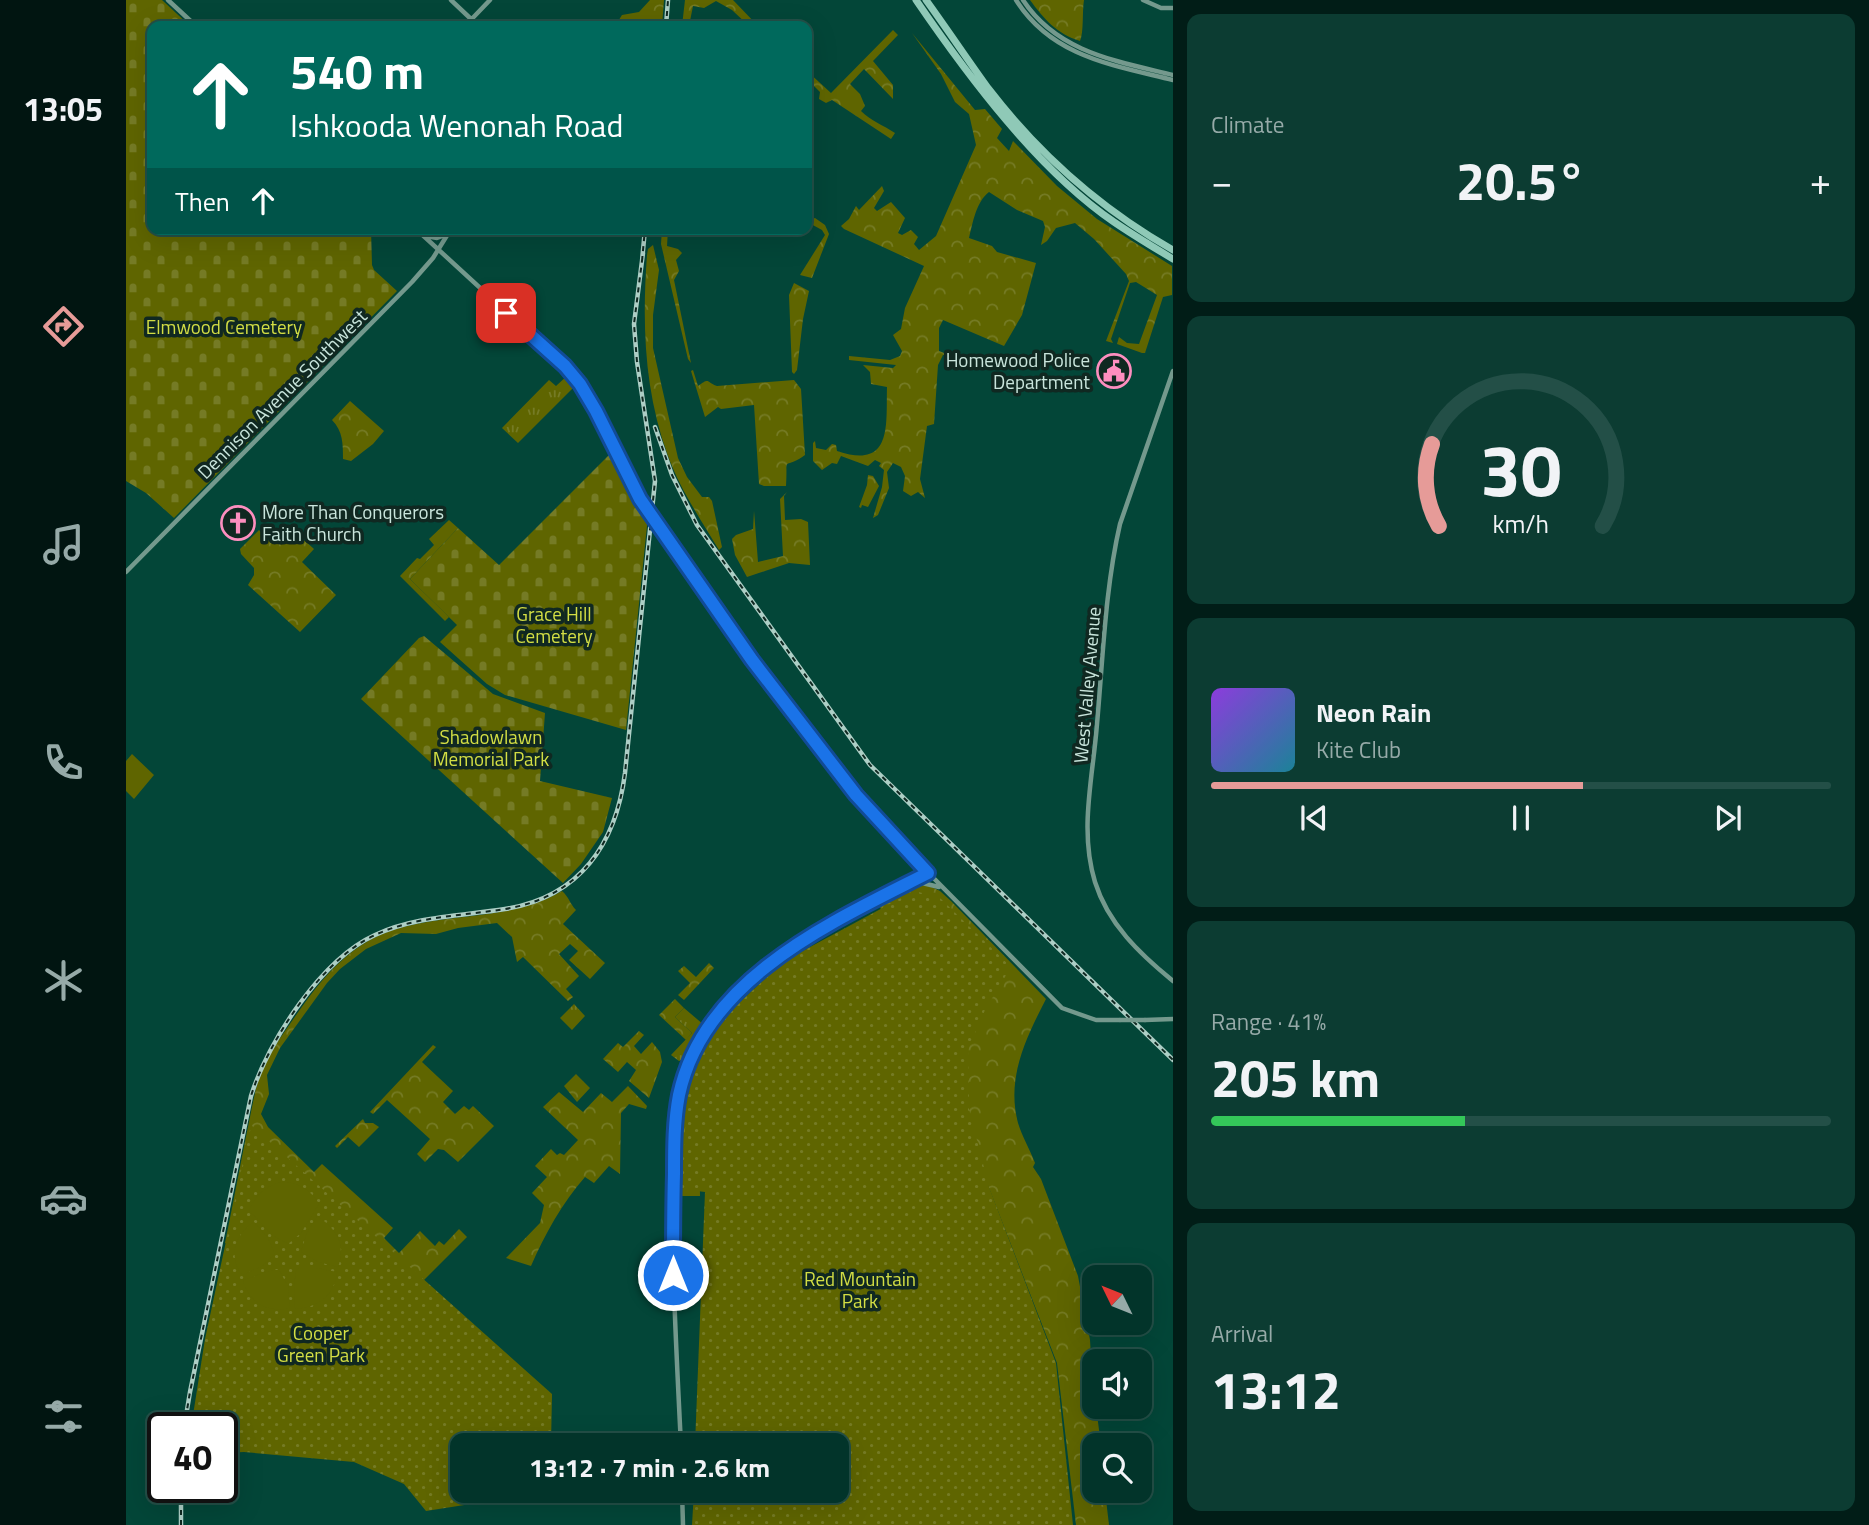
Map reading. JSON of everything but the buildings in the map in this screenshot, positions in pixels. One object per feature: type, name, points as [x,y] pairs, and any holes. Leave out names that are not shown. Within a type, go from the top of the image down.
[{"type":"highway","points":[[926,0],[989,88],[1054,161],[1107,208],[1172,250]]},
{"type":"highway","points":[[917,2],[994,106],[1049,166],[1112,221],[1172,259]]},
{"type":"main road","points":[[168,0],[191,21]]},
{"type":"main road","points":[[451,0],[471,19],[490,0]]},
{"type":"main road","points":[[1016,0],[1032,22],[1065,48],[1097,62],[1172,80]]},
{"type":"main road","points":[[1023,0],[1046,27],[1075,47],[1095,55],[1172,75]]},
{"type":"main road","points":[[1143,0],[1153,6],[1172,8]]},
{"type":"main road","points":[[422,235],[565,366],[589,397],[640,499],[752,660],[856,795],[914,859],[1062,1008],[1079,1016],[1101,1020],[1172,1019]]},
{"type":"main road","name":"Dennison Avenue Southwest","points":[[126,572],[412,282],[447,235]]},
{"type":"main road","name":"West Valley Avenue","points":[[1172,370],[1120,524],[1115,547],[1106,614],[1087,846],[1096,883],[1107,911],[1131,944],[1172,981]]},
{"type":"main road","points":[[914,859],[917,867],[914,881]]},
{"type":"main road","points":[[680,1433],[673,1275],[676,1114],[685,1074],[698,1044],[734,997],[778,958],[856,911],[928,873]]},
{"type":"main road","points":[[914,881],[942,888]]},
{"type":"main road","points":[[682,1503],[683,1525]]},
{"type":"green space","name":"Elmwood Cemetery","points":[[126,0],[162,0],[185,21],[147,21],[147,235],[371,235],[374,270],[397,291],[174,518],[146,493],[126,481]]},
{"type":"green space","points":[[650,0],[664,0],[662,21],[618,21],[622,15],[639,12]]},
{"type":"green space","points":[[685,0],[733,0],[753,21],[744,21],[716,1],[704,8],[693,6],[690,21],[683,21]]},
{"type":"green space","points":[[1030,0],[1084,0],[1080,41],[1051,25]]},
{"type":"green space","points":[[893,30],[898,35],[873,61],[893,85],[893,99],[864,69],[850,84],[860,94],[865,106],[861,111],[895,133],[891,139],[832,100],[826,103],[819,99],[820,92],[812,84],[812,76],[831,93]]},
{"type":"green space","points":[[912,33],[975,110],[985,109],[1002,129],[997,138],[1009,151],[1013,141],[1057,186],[1097,219],[1172,266],[1172,295],[1163,297],[1145,353],[1142,353],[1117,344],[1119,337],[1127,343],[1139,344],[1157,295],[1136,282],[1130,283],[1111,339],[1113,343],[1106,341],[1129,281],[1126,274],[1094,239],[1075,223],[1056,228],[1041,245],[1045,227],[1043,221],[1017,210],[989,192],[978,207],[969,238],[992,246],[997,252],[1036,263],[1022,315],[1004,346],[943,320],[939,328],[939,351],[952,356],[943,355],[938,365],[934,424],[927,426],[920,479],[925,498],[918,492],[911,496],[903,491],[905,476],[901,467],[893,463],[887,472],[889,488],[878,515],[873,518],[882,487],[884,470],[879,466],[881,463],[875,460],[868,466],[841,456],[837,464],[832,463],[822,470],[813,461],[813,443],[815,441],[816,448],[826,450],[832,444],[836,445],[837,451],[855,455],[868,454],[877,449],[883,440],[887,416],[887,387],[871,384],[870,372],[863,365],[893,368],[896,365],[849,360],[849,356],[890,360],[900,356],[902,351],[893,335],[901,329],[905,308],[924,266],[841,226],[849,219],[856,206],[859,210],[882,186],[884,191],[874,208],[877,211],[891,202],[905,218],[898,233],[902,235],[911,230],[918,237],[914,244],[919,250],[936,236],[976,145],[969,114],[955,102],[941,74]]},
{"type":"green space","points":[[815,218],[825,225],[829,234],[812,278],[800,275],[825,235],[812,225],[812,219]]},
{"type":"green space","points":[[662,235],[668,235],[667,246],[682,253],[676,260],[679,271],[674,280],[691,363],[688,359],[661,244]]},
{"type":"green space","points":[[653,245],[659,270],[653,315],[653,348],[678,458],[687,477],[702,497],[709,497],[712,501],[722,547],[719,550],[678,480],[668,456],[654,406],[645,332],[647,255],[648,249]]},
{"type":"green space","points":[[794,283],[809,291],[797,370],[794,374],[789,295]]},
{"type":"green space","points":[[693,370],[698,386],[706,381],[717,386],[794,380],[801,389],[805,455],[787,464],[786,486],[759,484],[754,405],[721,409],[718,407],[705,417],[691,371]]},
{"type":"green space","points":[[568,375],[576,385],[518,443],[502,428],[549,380],[556,386]]},
{"type":"green space","points":[[350,401],[384,431],[373,444],[351,461],[343,459],[340,433],[332,420]]},
{"type":"green space","name":"Grace Hill Cemetery","points":[[611,453],[648,516],[626,730],[505,695],[487,684],[440,642],[457,625],[410,579],[458,528],[499,565]]},
{"type":"green space","points":[[868,475],[873,476],[879,486],[868,507],[862,505],[861,508],[859,507]]},
{"type":"green space","points":[[787,492],[784,496],[785,520],[801,519],[808,522],[810,565],[789,563],[747,577],[735,555],[732,539],[753,529],[754,511],[758,562],[783,556],[780,499]]},
{"type":"green space","points":[[449,520],[458,528],[410,579],[449,617],[445,621],[400,576],[434,545],[429,539]]},
{"type":"green space","points":[[259,530],[271,543],[293,535],[306,542],[314,549],[302,562],[336,595],[300,632],[248,585],[254,575],[254,568],[241,554],[240,549]]},
{"type":"green space","name":"Shadowlawn Memorial Park","points":[[424,636],[493,694],[545,713],[540,781],[612,798],[603,832],[581,864],[563,883],[361,699],[419,638]]},
{"type":"green space","points":[[132,754],[154,775],[134,799],[126,791],[126,761]]},
{"type":"green space","points":[[928,885],[940,891],[1046,999],[1020,1059],[1014,1090],[1015,1106],[1018,1123],[1035,1163],[1033,1167],[1041,1179],[1078,1276],[1082,1297],[1082,1335],[1089,1335],[1091,1349],[1082,1349],[1082,1419],[1098,1419],[1099,1433],[1082,1433],[1082,1503],[1106,1503],[1109,1525],[1076,1525],[1057,1363],[878,902],[912,887]]},
{"type":"green space","points":[[562,891],[576,910],[563,924],[605,963],[590,979],[569,960],[578,951],[570,944],[559,954],[579,976],[566,989],[573,997],[568,1001],[523,957],[517,962],[512,937],[497,923],[436,934],[401,933],[366,949],[340,969],[280,1048],[267,1075],[269,1094],[261,1114],[268,1127],[314,1172],[322,1164],[393,1228],[384,1238],[399,1253],[420,1231],[435,1246],[439,1241],[444,1245],[459,1229],[467,1237],[403,1301],[225,1243],[260,1076],[280,1039],[326,976],[353,951],[384,933],[423,923],[504,911],[543,900]]},
{"type":"green space","name":"Red Mountain Park","points":[[914,891],[939,897],[1011,967],[985,1010],[968,1049],[969,1109],[989,1187],[1056,1363],[1073,1525],[692,1525],[693,1503],[849,1503],[849,1433],[695,1433],[705,1192],[681,1189],[688,1086],[712,1028],[784,961]]},
{"type":"green space","points":[[709,963],[714,968],[684,1000],[678,995],[690,983],[678,971],[684,966],[696,977]]},
{"type":"green space","points":[[675,999],[684,1008],[675,1017],[692,1033],[686,1040],[659,1015]]},
{"type":"green space","points":[[574,1004],[585,1016],[572,1030],[560,1018]]},
{"type":"green space","points":[[684,1008],[704,1025],[704,1029],[688,1057],[679,1061],[671,1055],[692,1033],[675,1017]]},
{"type":"green space","points":[[639,1031],[644,1035],[634,1046],[641,1054],[652,1042],[660,1052],[662,1062],[649,1098],[629,1081],[636,1070],[627,1062],[618,1072],[603,1059],[618,1043],[623,1047]]},
{"type":"green space","points":[[433,1045],[436,1047],[422,1062],[453,1091],[443,1102],[455,1114],[464,1106],[469,1110],[473,1106],[494,1126],[458,1162],[444,1150],[438,1149],[425,1162],[417,1154],[430,1139],[387,1100],[373,1114],[370,1112]]},
{"type":"green space","points":[[576,1074],[590,1088],[577,1102],[564,1086]]},
{"type":"green space","points":[[628,1086],[647,1106],[646,1109],[629,1104],[621,1113],[620,1174],[609,1166],[594,1183],[585,1177],[555,1219],[531,1266],[506,1258],[540,1223],[544,1205],[532,1193],[547,1177],[535,1166],[551,1149],[557,1155],[564,1155],[578,1140],[543,1107],[559,1092],[583,1112],[601,1093],[612,1102]]},
{"type":"green space","points":[[684,1093],[698,1098],[700,1196],[676,1196],[679,1125]]},
{"type":"green space","points":[[363,1119],[365,1123],[373,1123],[379,1127],[359,1147],[348,1137],[337,1148],[335,1146]]},
{"type":"green space","name":"Cooper Green Park","points":[[251,1125],[552,1394],[551,1433],[450,1433],[450,1503],[477,1503],[426,1511],[404,1484],[354,1462],[238,1452],[238,1412],[194,1412],[205,1339]]},
{"type":"green space","points":[[281,1182],[303,1187],[319,1204],[301,1233],[288,1244],[272,1235],[249,1210],[261,1192]]},
{"type":"green space","points":[[317,1216],[330,1226],[338,1238],[341,1251],[338,1267],[318,1262],[301,1252],[306,1235]]},
{"type":"green space","points":[[254,1222],[268,1238],[275,1254],[261,1267],[242,1275],[235,1261],[236,1246],[242,1233]]},
{"type":"green space","points":[[299,1268],[337,1272],[332,1288],[323,1299],[311,1306],[295,1309],[294,1286]]},
{"type":"green space","points":[[279,1270],[288,1286],[290,1308],[274,1309],[260,1304],[246,1288],[243,1280]]},
{"type":"railway","points":[[666,21],[668,0]]},
{"type":"railway","points":[[642,261],[644,235]]},
{"type":"railway","points":[[187,1412],[251,1096],[270,1051],[300,1004],[336,963],[375,935],[423,920],[531,903],[554,893],[590,863],[613,823],[625,773],[655,481],[634,324],[643,253]]},
{"type":"railway","points":[[655,427],[672,475],[697,525],[870,765],[1173,1060]]},
{"type":"railway","points":[[181,1503],[181,1525]]},
{"type":"place","name":"Homewood Police Department","points":[[1114,371]]},
{"type":"place","name":"More Than Conquerors Faith Church","points":[[238,523]]},
{"type":"route","points":[[506,313],[565,366],[580,384],[640,499],[752,660],[856,795],[928,873],[867,905],[778,958],[726,1005],[703,1035],[685,1074],[676,1114],[673,1275]]}]
